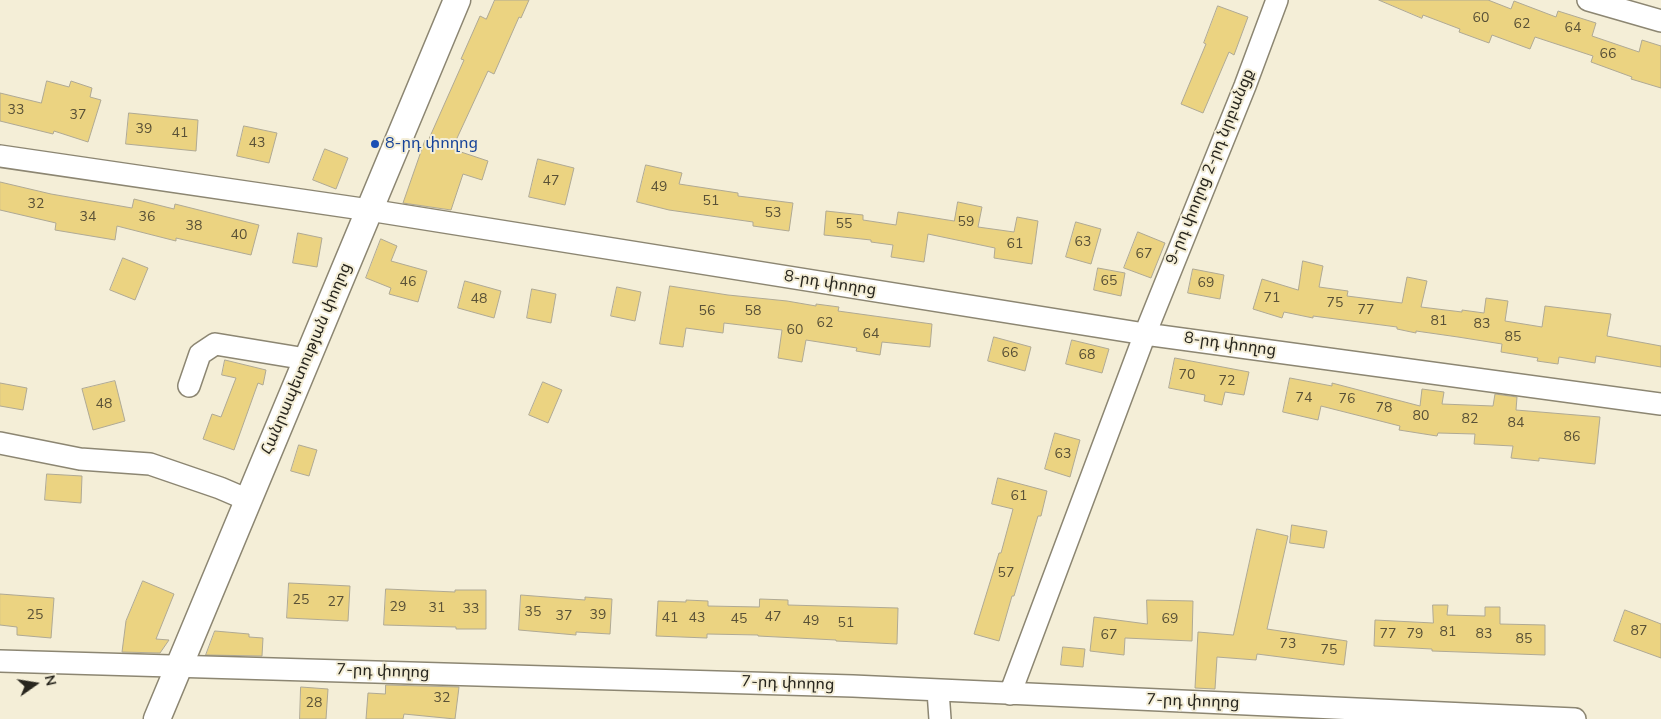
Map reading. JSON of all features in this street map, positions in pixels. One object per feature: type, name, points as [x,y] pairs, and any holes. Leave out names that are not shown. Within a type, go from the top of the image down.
[{"type":"main road","name":"Հանրապետության փողոց","points":[[157,719],[457,0]]},
{"type":"street","name":"9-րդ փողոց 2-րդ նրբանցք","points":[[1010,694],[1144,334],[1245,86],[1277,0]]},
{"type":"street","points":[[1588,0],[1661,21]]},
{"type":"street","name":"8-րդ փողոց","points":[[0,156],[369,210],[1144,334],[1661,404]]},
{"type":"street","points":[[189,386],[200,354],[215,344],[306,359]]},
{"type":"street","points":[[0,443],[80,459],[150,464],[220,488],[248,500]]},
{"type":"street","name":"7-րդ փողոց","points":[[0,660],[853,686],[1576,719]]},
{"type":"street","points":[[938,691],[940,719]]},
{"type":"building","points":[[495,0],[529,0],[521,18],[519,17],[494,74],[488,71],[452,149],[488,161],[482,180],[463,174],[451,210],[403,203],[425,140],[428,141],[464,60],[461,59],[480,16],[486,19]]},
{"type":"building","points":[[1379,0],[1488,0],[1511,9],[1514,1],[1556,17],[1558,11],[1596,23],[1592,36],[1639,52],[1642,40],[1661,46],[1661,88],[1631,79],[1632,77],[1591,62],[1593,56],[1535,37],[1530,49],[1492,35],[1489,43],[1459,32],[1460,29],[1423,15],[1422,18]]},
{"type":"building","points":[[1218,6],[1248,17],[1234,55],[1229,52],[1203,113],[1181,104],[1206,44],[1204,43]]},
{"type":"building","points":[[47,81],[69,87],[71,81],[92,88],[90,97],[101,100],[88,142],[54,131],[53,134],[0,121],[0,93],[41,103]]},
{"type":"building","points":[[129,113],[198,120],[196,151],[126,144]]},
{"type":"building","points":[[244,126],[277,133],[269,163],[237,156]]},
{"type":"building","points":[[325,149],[348,158],[336,189],[313,180]]},
{"type":"building","points":[[538,159],[574,168],[565,205],[529,197]]},
{"type":"building","points":[[646,165],[682,173],[679,184],[738,193],[738,196],[793,203],[789,231],[753,226],[753,222],[669,210],[637,202]]},
{"type":"building","points":[[0,182],[51,194],[132,208],[134,199],[174,209],[175,204],[259,225],[251,255],[176,238],[176,241],[117,226],[115,240],[55,230],[56,223],[0,210]]},
{"type":"building","points":[[958,202],[982,207],[978,227],[1014,232],[1017,217],[1038,221],[1032,264],[994,258],[995,248],[928,234],[924,262],[891,257],[893,245],[871,242],[871,240],[824,235],[826,211],[863,215],[863,220],[896,225],[898,212],[954,221]]},
{"type":"building","points":[[1076,222],[1101,229],[1091,264],[1066,257]]},
{"type":"building","points":[[1138,232],[1165,243],[1151,278],[1124,268]]},
{"type":"building","points":[[298,233],[322,238],[317,267],[293,263]]},
{"type":"building","points":[[381,239],[397,246],[391,261],[427,271],[418,302],[389,294],[391,288],[366,278]]},
{"type":"building","points":[[123,258],[148,268],[135,300],[110,290]]},
{"type":"building","points":[[1303,261],[1323,266],[1319,287],[1348,291],[1347,296],[1402,303],[1407,277],[1427,281],[1421,307],[1484,313],[1486,298],[1508,301],[1505,321],[1542,327],[1545,306],[1611,314],[1607,336],[1661,346],[1661,367],[1596,356],[1595,363],[1559,357],[1558,364],[1537,361],[1538,358],[1501,352],[1502,344],[1416,331],[1416,333],[1397,329],[1397,327],[1313,316],[1313,318],[1284,312],[1282,318],[1253,309],[1262,279],[1298,290]]},
{"type":"building","points":[[1098,268],[1125,273],[1121,296],[1094,290]]},
{"type":"building","points":[[1193,269],[1224,275],[1220,299],[1188,293]]},
{"type":"building","points":[[465,281],[501,291],[494,318],[458,308]]},
{"type":"building","points":[[670,286],[816,306],[816,304],[839,307],[838,311],[932,324],[930,347],[882,342],[880,355],[856,351],[857,348],[806,340],[802,362],[778,358],[782,330],[724,323],[723,333],[686,328],[683,347],[660,344]]},
{"type":"building","points":[[617,287],[641,292],[635,321],[611,316]]},
{"type":"building","points":[[532,289],[556,294],[551,323],[527,318]]},
{"type":"building","points":[[994,337],[1031,347],[1025,371],[988,361]]},
{"type":"building","points":[[1072,340],[1109,349],[1102,373],[1066,364]]},
{"type":"building","points":[[1175,358],[1249,372],[1244,395],[1225,392],[1222,405],[1204,401],[1205,395],[1169,388]]},
{"type":"building","points":[[225,360],[266,370],[263,385],[258,383],[234,450],[203,439],[212,414],[221,417],[236,378],[222,375]]},
{"type":"building","points":[[1290,378],[1332,386],[1332,383],[1420,406],[1422,389],[1444,392],[1442,404],[1493,406],[1495,394],[1517,397],[1516,410],[1600,417],[1595,464],[1539,458],[1539,461],[1511,458],[1513,446],[1474,444],[1475,434],[1438,433],[1437,436],[1399,430],[1400,426],[1321,406],[1318,420],[1283,412]]},
{"type":"building","points":[[115,381],[125,421],[93,430],[82,389]]},
{"type":"building","points":[[543,382],[562,390],[548,423],[529,415]]},
{"type":"building","points":[[0,383],[27,388],[23,410],[0,406]]},
{"type":"building","points":[[1055,433],[1080,440],[1070,477],[1045,469]]},
{"type":"building","points":[[299,445],[317,450],[309,476],[291,471]]},
{"type":"building","points":[[47,474],[82,476],[81,503],[45,500]]},
{"type":"building","points":[[998,478],[1047,491],[1041,516],[1038,516],[999,641],[974,634],[999,553],[1001,553],[1013,509],[992,504]]},
{"type":"building","points":[[1292,525],[1327,531],[1324,548],[1290,543]]},
{"type":"building","points":[[1257,529],[1288,536],[1267,629],[1347,641],[1344,665],[1257,654],[1256,660],[1217,657],[1215,689],[1195,688],[1198,632],[1233,635]]},
{"type":"building","points":[[143,581],[174,594],[156,639],[169,640],[160,653],[122,652],[126,621]]},
{"type":"building","points":[[289,583],[350,586],[348,621],[287,618]]},
{"type":"building","points":[[386,589],[455,592],[455,590],[486,590],[486,629],[384,625]]},
{"type":"building","points":[[0,594],[54,598],[51,638],[17,635],[17,627],[0,625]]},
{"type":"building","points":[[521,595],[585,600],[585,597],[612,599],[610,634],[576,632],[576,635],[519,630]]},
{"type":"building","points":[[760,599],[788,600],[788,605],[898,608],[897,644],[758,635],[707,634],[707,638],[656,636],[658,601],[708,601],[708,606],[759,607]]},
{"type":"building","points":[[1147,600],[1193,601],[1192,641],[1125,638],[1124,655],[1090,651],[1094,617],[1147,624]]},
{"type":"building","points":[[1433,605],[1448,605],[1447,615],[1485,616],[1485,607],[1500,607],[1500,624],[1545,625],[1545,655],[1432,651],[1432,649],[1374,646],[1375,620],[1433,623]]},
{"type":"building","points":[[1625,610],[1661,624],[1661,658],[1614,641]]},
{"type":"building","points":[[215,631],[249,634],[249,637],[263,638],[262,656],[206,655]]},
{"type":"building","points":[[1063,647],[1085,649],[1083,667],[1061,665]]},
{"type":"building","points":[[386,685],[459,687],[455,719],[404,714],[403,719],[366,719],[368,693],[385,694]]},
{"type":"building","points":[[301,687],[328,689],[326,719],[300,719]]},
{"type":"place","name":"8-րդ փողոց","points":[[375,144]]}]
